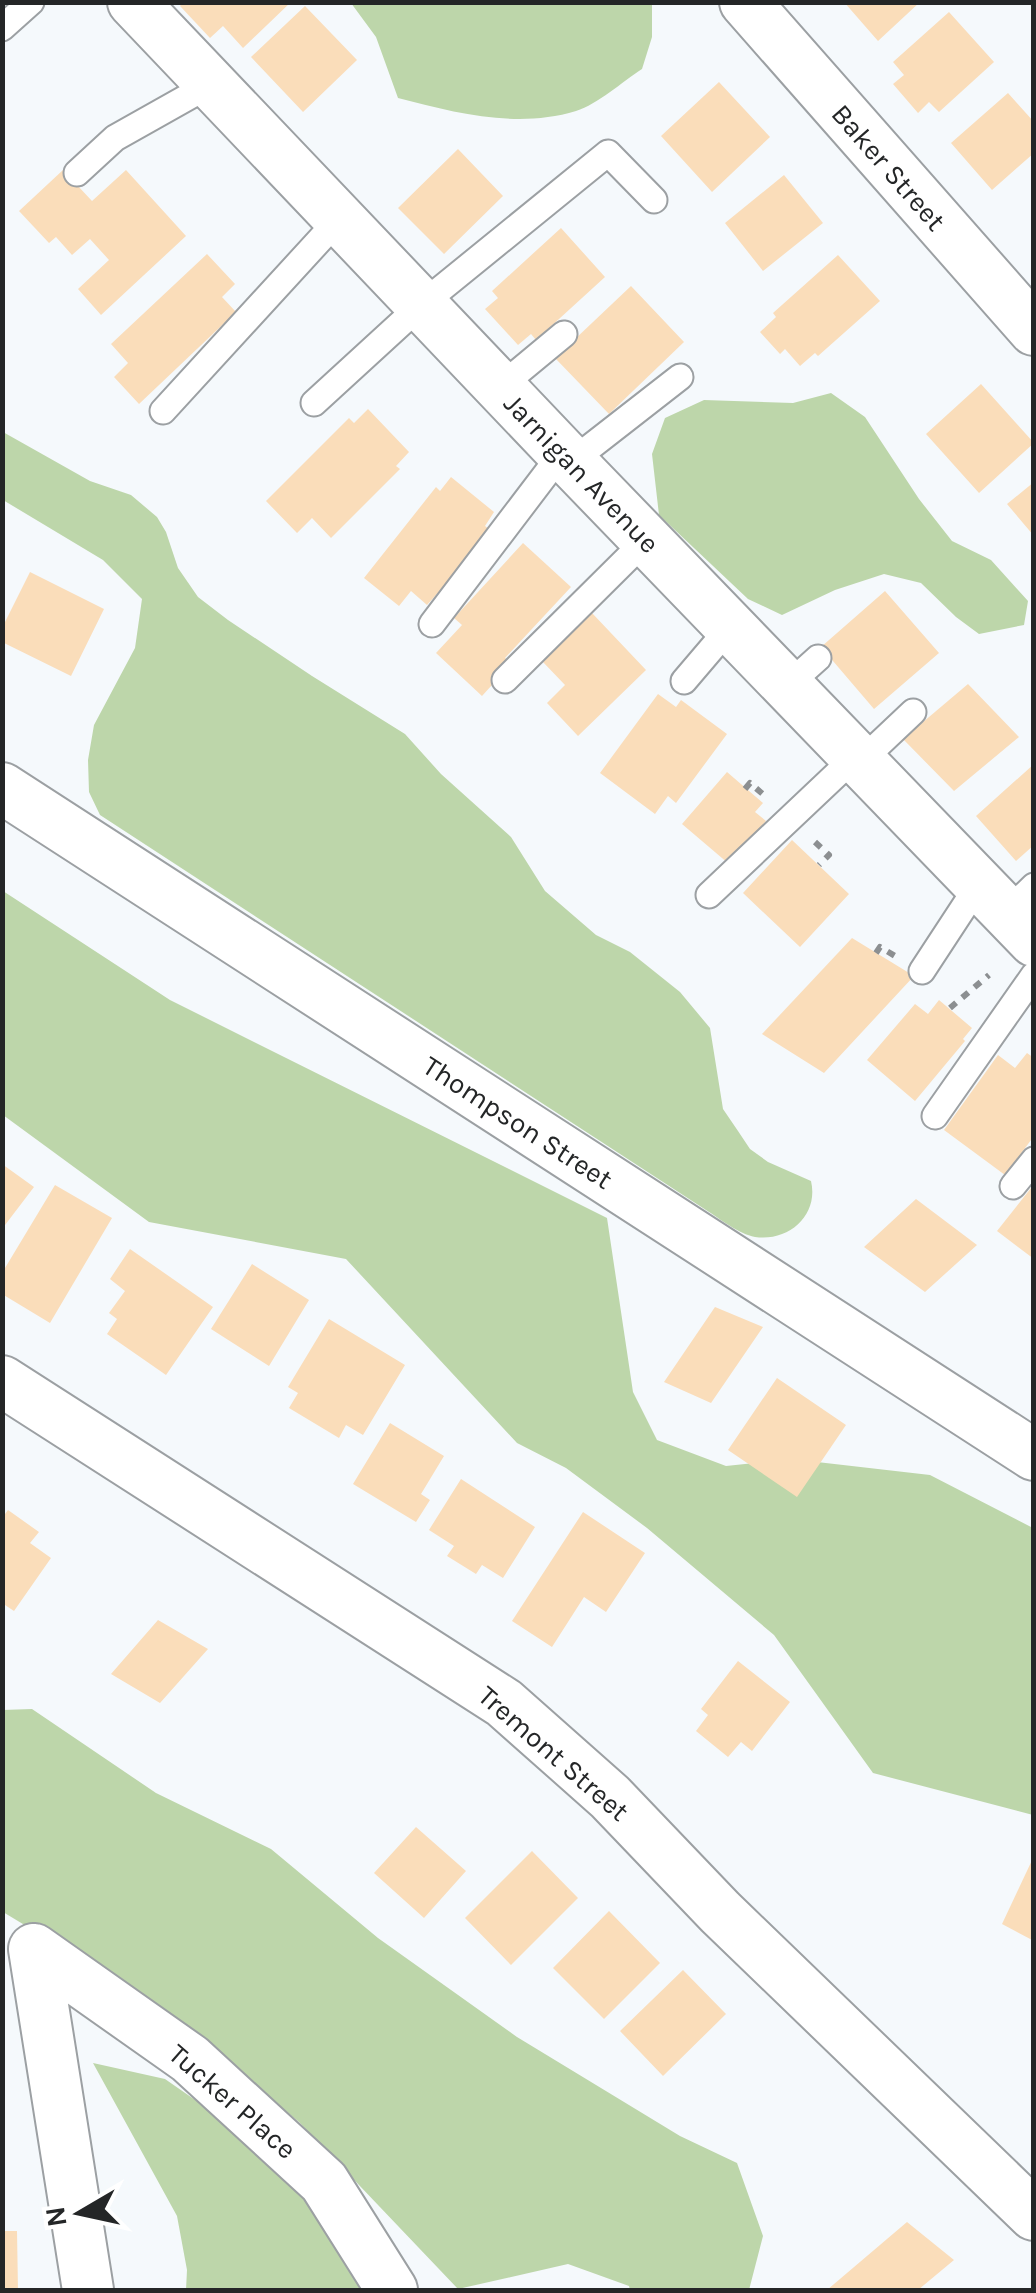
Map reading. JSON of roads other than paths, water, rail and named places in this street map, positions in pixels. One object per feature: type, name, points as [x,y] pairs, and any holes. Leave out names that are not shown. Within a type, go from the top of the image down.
[{"type":"street","name":"Jarnigan Avenue","points":[[133,2],[730,627],[803,672],[858,759],[1013,906]]},
{"type":"street","name":"Baker Street","points":[[745,2],[1034,330]]},
{"type":"street","name":"Thompson Street","points":[[2,788],[1034,1455]]},
{"type":"street","name":"Tremont Street","points":[[2,1381],[504,1703],[610,1796],[720,1912],[1034,2215]]},
{"type":"street","points":[[18,1947],[88,2290]]},
{"type":"street","name":"Tucker Place","points":[[18,1947],[190,2059],[324,2182],[392,2290]]},
{"type":"lane","points":[[2,28],[31,2]]},
{"type":"lane","points":[[77,174],[115,138],[212,84]]},
{"type":"lane","points":[[314,403],[421,305],[608,152],[654,200]]},
{"type":"lane","points":[[164,411],[339,219]]},
{"type":"lane","points":[[500,387],[564,334]]},
{"type":"lane","points":[[432,624],[566,458],[680,377]]},
{"type":"lane","points":[[505,680],[646,540]]},
{"type":"lane","points":[[684,681],[730,627]]},
{"type":"lane","points":[[709,895],[913,712]]},
{"type":"lane","points":[[922,972],[1013,906]]},
{"type":"lane","points":[[935,1116],[1034,975]]},
{"type":"lane","points":[[1013,1186],[1034,1160]]}]
